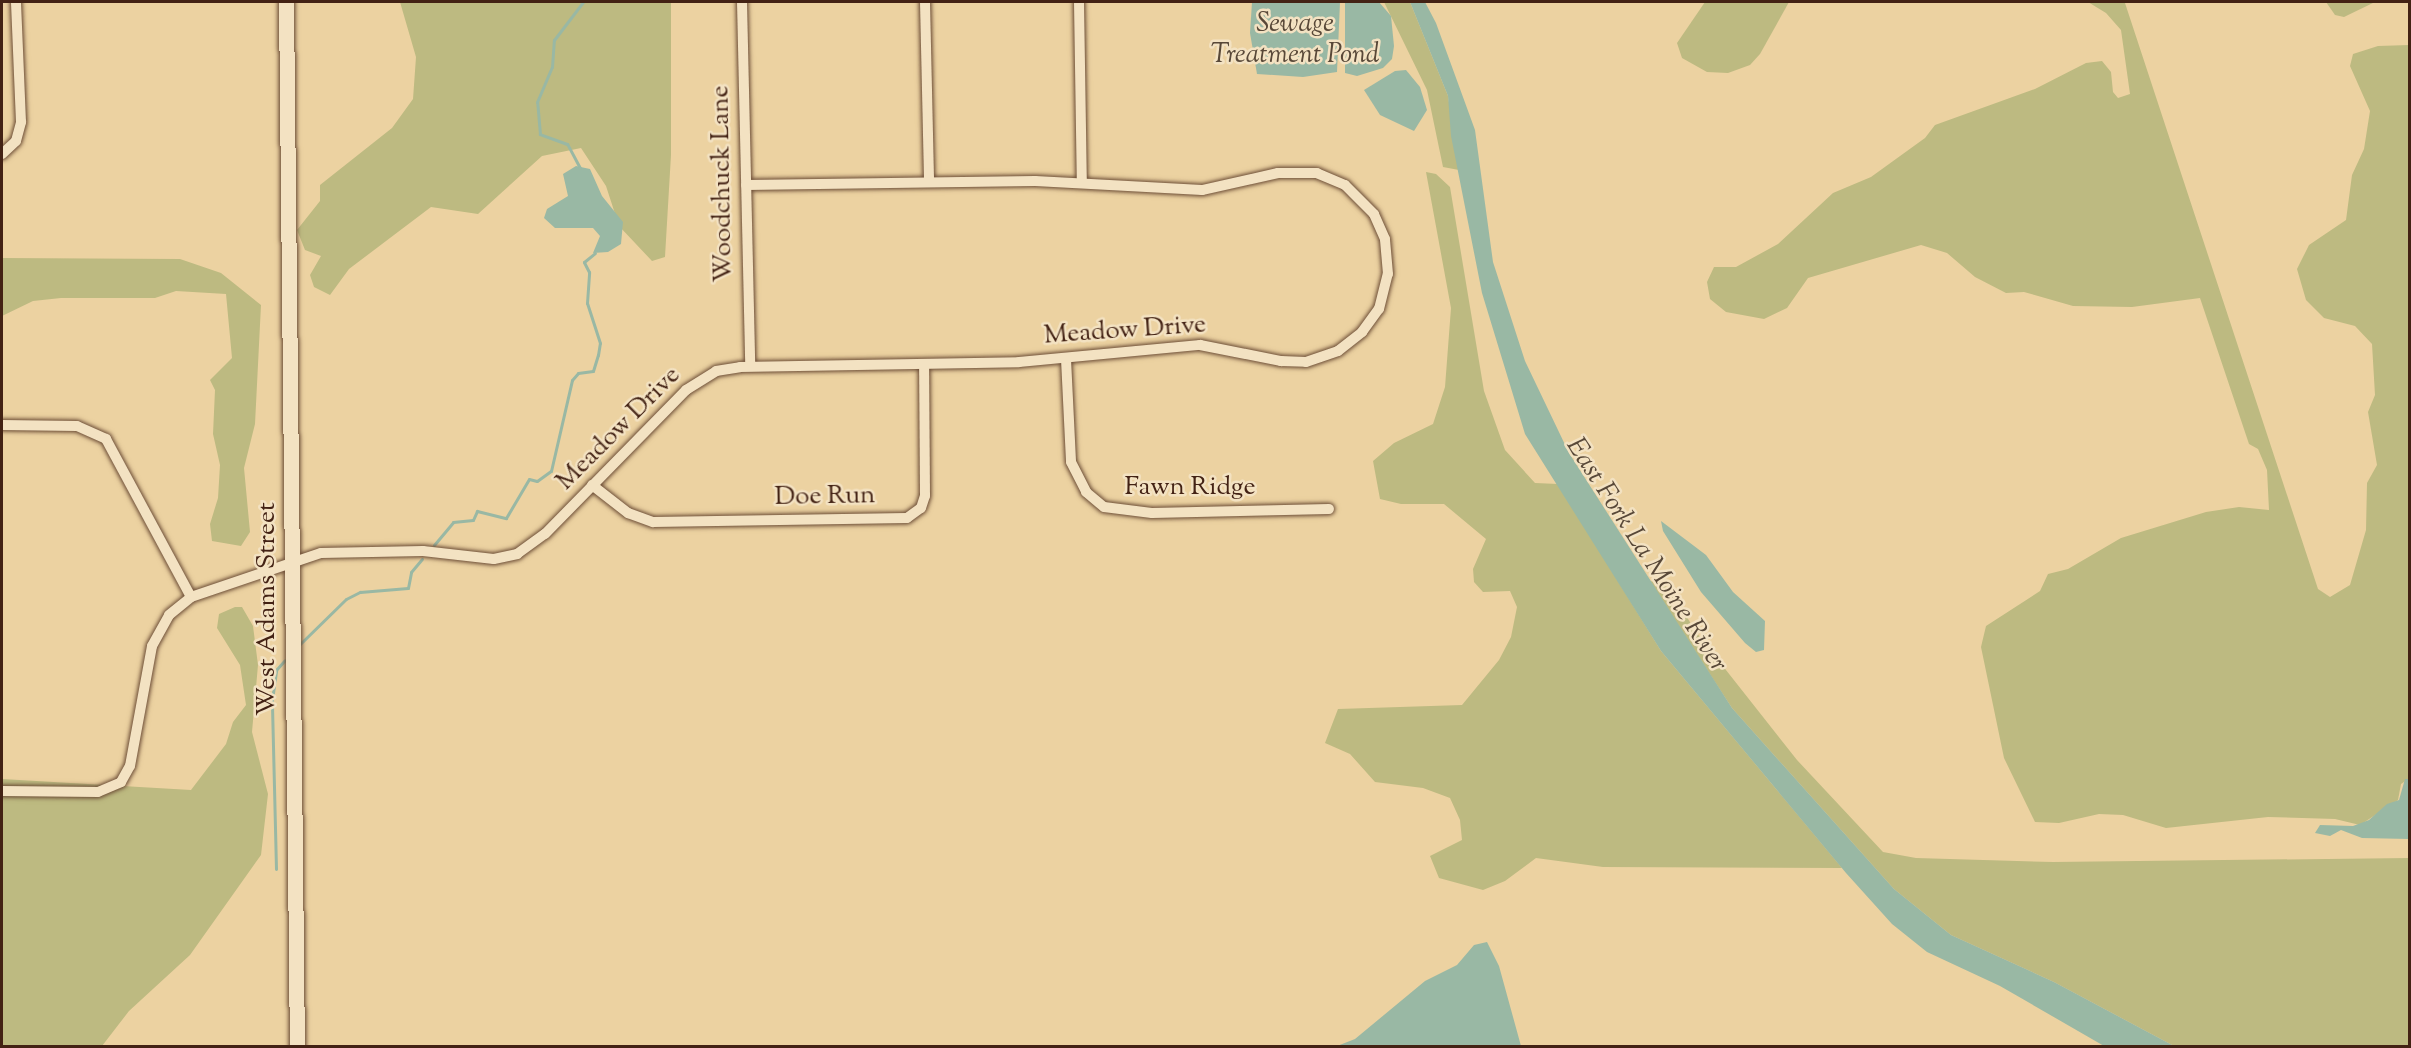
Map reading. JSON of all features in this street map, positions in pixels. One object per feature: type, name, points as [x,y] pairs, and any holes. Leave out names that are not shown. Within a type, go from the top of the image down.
[{"type":"street","points":[[2,154],[16,141],[21,122],[16,2]]},
{"type":"street","name":"West Adams Street","points":[[286,2],[297,1047]]},
{"type":"street","name":"Woodchuck Lane","points":[[742,2],[750,366]]},
{"type":"street","points":[[925,2],[929,182]]},
{"type":"street","points":[[1079,2],[1082,183]]},
{"type":"street","name":"Meadow Drive","points":[[191,597],[321,554],[350,552],[509,556],[545,534],[693,384],[716,372],[750,366],[924,364],[1066,359],[1200,345],[1289,363],[1317,359],[1338,351],[1362,332],[1379,309],[1388,274],[1385,239],[1374,214],[1358,195],[1324,175],[1278,173],[1202,190],[1082,183],[929,182],[746,185]]},
{"type":"street","name":"Fawn Ridge","points":[[1066,359],[1071,462],[1086,492],[1104,507],[1152,513],[1329,509]]},
{"type":"street","name":"Doe Run","points":[[592,485],[628,513],[653,522],[907,518],[921,508],[926,496],[924,364]]},
{"type":"street","points":[[2,425],[77,426],[106,439],[191,597],[169,615],[152,646],[130,766],[121,782],[98,792],[2,790]]},
{"type":"shaded area","points":[[400,2],[671,2],[671,155],[665,257],[652,261],[619,226],[606,186],[581,148],[542,156],[478,214],[431,207],[349,269],[330,295],[314,287],[310,275],[321,256],[305,250],[297,230],[320,201],[320,185],[392,128],[413,99],[416,57]]},
{"type":"shaded area","points":[[1384,2],[1410,2],[1448,96],[1459,170],[1443,167],[1427,90]]},
{"type":"shaded area","points":[[1705,2],[1789,2],[1760,54],[1750,65],[1728,73],[1707,72],[1682,58],[1677,43]]},
{"type":"shaded area","points":[[2088,2],[2125,3],[2318,589],[2330,597],[2350,585],[2366,530],[2367,483],[2377,465],[2368,412],[2375,395],[2372,344],[2355,326],[2324,318],[2306,300],[2297,269],[2309,245],[2346,220],[2352,175],[2364,149],[2370,111],[2350,66],[2353,54],[2378,46],[2409,45],[2410,778],[2401,784],[2398,800],[2360,825],[2335,819],[2268,817],[2166,828],[2123,815],[2099,814],[2059,823],[2035,822],[2004,758],[1981,647],[1986,626],[2040,591],[2048,574],[2068,569],[2121,538],[2206,512],[2239,507],[2269,510],[2267,470],[2258,449],[2249,444],[2200,298],[2132,307],[2073,306],[2024,292],[2006,293],[1975,277],[1947,253],[1921,245],[1808,278],[1787,308],[1764,319],[1726,312],[1710,299],[1707,282],[1714,267],[1736,267],[1778,244],[1833,193],[1871,177],[1925,138],[1935,125],[2035,89],[2086,63],[2102,61],[2111,72],[2113,92],[2118,98],[2130,94],[2121,30],[2106,13]]},
{"type":"shaded area","points":[[2326,2],[2375,2],[2344,17],[2335,15]]},
{"type":"shaded area","points":[[1426,172],[1436,174],[1450,187],[1484,391],[1505,450],[1535,483],[1558,484],[1661,651],[1842,868],[1603,867],[1536,858],[1505,881],[1483,890],[1439,878],[1430,856],[1462,840],[1460,820],[1450,798],[1423,788],[1375,782],[1350,754],[1325,743],[1338,709],[1462,705],[1499,660],[1511,637],[1517,607],[1510,591],[1483,592],[1474,582],[1473,569],[1486,539],[1444,504],[1401,504],[1380,499],[1373,461],[1394,443],[1433,424],[1445,387],[1451,308]]},
{"type":"shaded area","points":[[2,258],[180,259],[221,273],[261,305],[255,424],[244,468],[250,532],[241,546],[212,541],[210,524],[218,498],[220,465],[213,434],[215,390],[210,380],[232,358],[226,294],[176,291],[155,298],[61,298],[33,301],[2,316]]},
{"type":"shaded area","points":[[1657,579],[1671,591],[1696,632],[1797,760],[1883,852],[1916,858],[2053,862],[2409,858],[2409,1046],[2174,1046],[2054,982],[1951,935],[1894,889],[1732,708],[1650,582]]},
{"type":"shaded area","points":[[235,607],[242,607],[253,626],[258,665],[252,732],[268,794],[261,855],[190,955],[129,1011],[102,1046],[2,1046],[2,779],[191,790],[226,744],[233,722],[246,705],[240,665],[217,628],[219,614]]},
{"type":"water","name":"Sewage Treatment Pond","points":[[1252,2],[1340,2],[1337,72],[1303,77],[1257,74],[1250,33]]},
{"type":"water","name":"Sewage Treatment Pond","points":[[1345,2],[1379,2],[1391,16],[1394,46],[1392,59],[1383,68],[1357,76],[1345,73]]},
{"type":"water","points":[[1410,2],[1425,2],[1436,23],[1475,130],[1493,262],[1525,361],[1569,453],[1732,708],[1894,889],[1951,935],[2054,982],[2174,1046],[2104,1046],[2000,986],[1927,952],[1892,924],[1846,873],[1661,651],[1525,434],[1482,293],[1451,136],[1448,96]]},
{"type":"water","name":"Sewage Treatment Pond","points":[[1406,70],[1420,87],[1427,110],[1414,131],[1380,115],[1364,90],[1395,71]]},
{"type":"water","points":[[576,166],[590,169],[602,196],[623,222],[621,244],[608,252],[593,253],[600,236],[593,228],[555,228],[544,218],[547,209],[568,196],[563,174]]},
{"type":"water","points":[[1661,521],[1706,555],[1733,592],[1765,621],[1764,650],[1756,652],[1745,643],[1701,592],[1663,531]]},
{"type":"water","points":[[2405,779],[2409,779],[2409,839],[2362,838],[2341,830],[2330,836],[2315,833],[2320,825],[2353,826],[2369,820],[2387,804],[2399,800]]},
{"type":"water","points":[[1487,942],[1499,966],[1521,1046],[1337,1046],[1355,1039],[1425,981],[1457,965],[1474,945]]},
{"type":"waterway","points":[[580,168],[567,144],[540,134],[537,102],[552,67],[554,40],[583,2]]},
{"type":"waterway","points":[[434,545],[453,522],[473,520],[477,511],[506,518],[529,479],[537,481],[551,471],[572,380],[578,373],[593,371],[598,355],[600,343],[587,303],[589,272],[584,262],[595,253]]},
{"type":"waterway","points":[[300,644],[346,599],[360,592],[408,588],[411,572],[422,559]]},
{"type":"waterway","points":[[276,869],[272,700],[276,670],[285,660]]},
{"type":"water label","name":"East Fork La Moine River","points":[[1646,555]]}]
